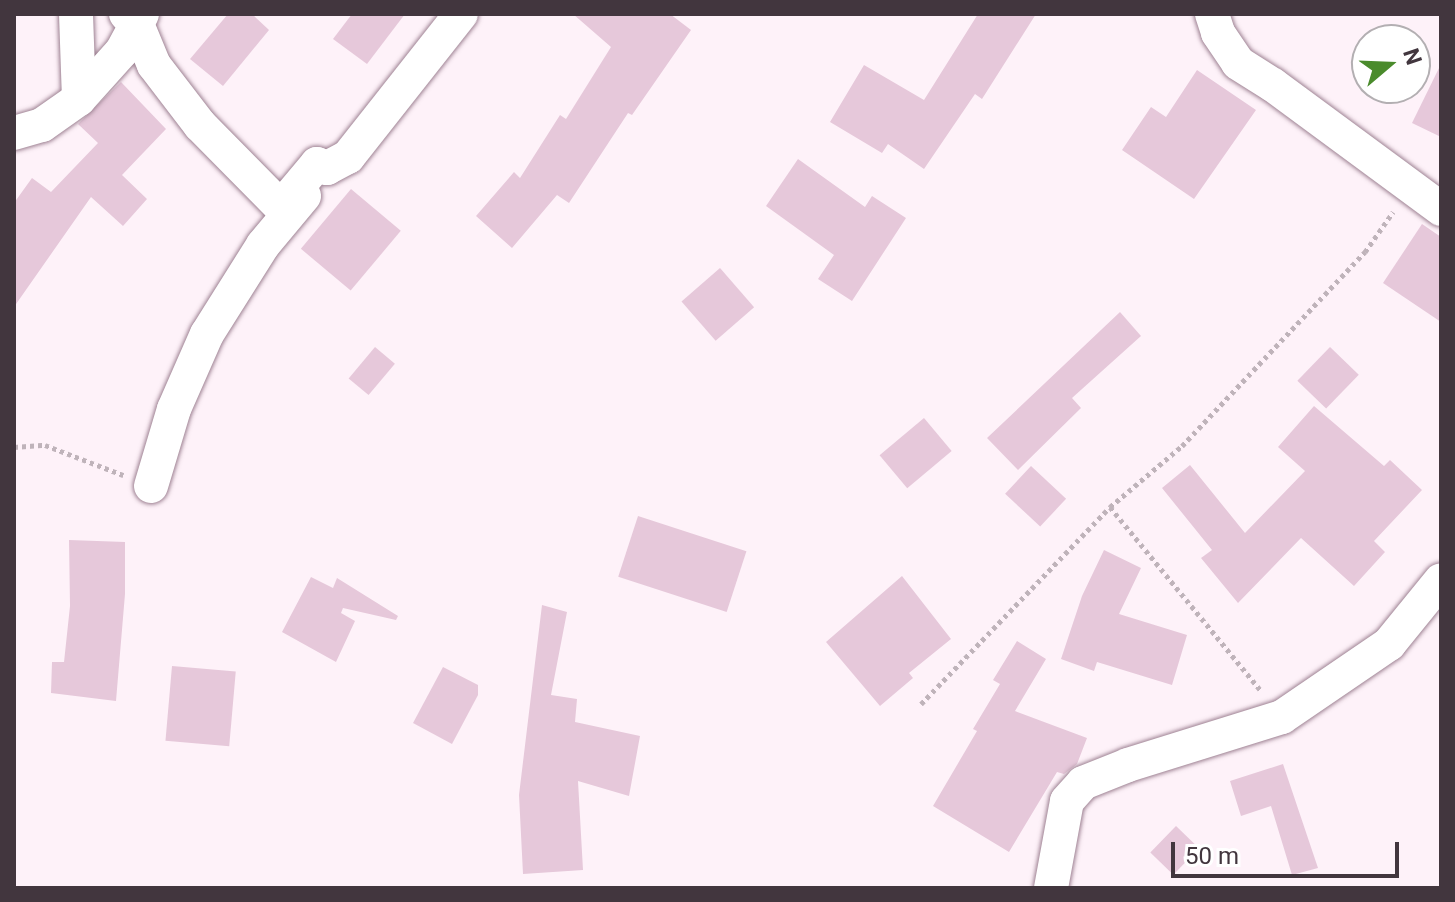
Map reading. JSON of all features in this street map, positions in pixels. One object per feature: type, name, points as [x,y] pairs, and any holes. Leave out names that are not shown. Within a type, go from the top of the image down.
[{"type":"street","points":[[76,14],[79,99]]},
{"type":"street","points":[[151,486],[174,409],[207,334],[263,245],[327,168],[348,157],[461,14]]},
{"type":"street","points":[[1212,14],[1218,33],[1238,63],[1441,209]]},
{"type":"street","points":[[14,133],[42,125],[79,99],[122,51],[135,17]]},
{"type":"street","points":[[135,17],[154,65],[200,125],[281,207],[317,164],[327,168]]},
{"type":"street","points":[[1051,888],[1067,801],[1083,783],[1128,765],[1282,717],[1389,644],[1441,580]]},
{"type":"path","points":[[921,704],[1110,507],[1182,446],[1365,252],[1411,185]]},
{"type":"path","points":[[14,447],[45,445],[151,486]]},
{"type":"path","points":[[1110,507],[1282,717]]},
{"type":"building","points":[[228,14],[252,14],[269,30],[223,86],[190,59]]},
{"type":"building","points":[[352,14],[405,14],[367,64],[333,39]]},
{"type":"building","points":[[573,14],[670,14],[691,30],[632,115],[628,113],[569,203],[557,195],[512,248],[476,216],[514,172],[520,178],[560,115],[566,119],[611,47]]},
{"type":"building","points":[[978,14],[1036,14],[982,99],[975,94],[924,169],[888,144],[882,153],[830,122],[864,65],[924,100]]},
{"type":"building","points":[[1441,64],[1441,137],[1412,123],[1421,104],[1431,104],[1431,84]]},
{"type":"building","points":[[1197,70],[1256,110],[1194,199],[1122,150],[1151,107],[1166,117]]},
{"type":"building","points":[[121,82],[166,129],[122,175],[147,199],[123,226],[91,197],[14,307],[14,203],[32,178],[51,192],[98,143],[78,124]]},
{"type":"building","points":[[798,159],[865,207],[872,196],[906,218],[852,301],[818,279],[834,255],[766,206]]},
{"type":"building","points":[[351,189],[401,231],[351,291],[301,249]]},
{"type":"building","points":[[1422,224],[1441,237],[1441,322],[1383,283]]},
{"type":"building","points":[[720,268],[754,307],[716,341],[682,301]]},
{"type":"building","points":[[1120,312],[1141,336],[1072,398],[1081,408],[1018,470],[987,438]]},
{"type":"building","points":[[375,347],[395,364],[369,395],[349,378]]},
{"type":"building","points":[[1330,347],[1359,375],[1326,409],[1297,381]]},
{"type":"building","points":[[1314,406],[1384,466],[1390,460],[1422,490],[1374,541],[1385,552],[1354,586],[1301,538],[1238,603],[1201,558],[1212,550],[1162,488],[1190,465],[1245,533],[1305,471],[1278,447]]},
{"type":"building","points":[[924,418],[952,451],[907,488],[880,455]]},
{"type":"building","points":[[1031,466],[1066,499],[1040,527],[1005,494]]},
{"type":"building","points":[[638,516],[746,551],[727,612],[618,577]]},
{"type":"building","points":[[69,540],[125,542],[125,594],[116,701],[51,693],[52,662],[64,662],[70,606]]},
{"type":"building","points":[[1104,550],[1141,568],[1119,614],[1187,635],[1172,685],[1097,662],[1094,671],[1061,659],[1082,596]]},
{"type":"building","points":[[902,576],[951,639],[909,673],[913,678],[880,706],[826,642]]},
{"type":"building","points":[[311,577],[333,588],[337,578],[398,616],[396,620],[343,608],[341,613],[355,621],[336,662],[282,632]]},
{"type":"building","points":[[542,605],[567,612],[551,695],[577,699],[575,722],[640,736],[629,796],[578,781],[583,870],[523,874],[519,795]]},
{"type":"building","points":[[1017,641],[1046,659],[1015,711],[1087,738],[1077,764],[1064,774],[1057,772],[1009,852],[933,806],[977,731],[973,729],[1000,684],[993,680]]},
{"type":"building","points":[[172,666],[236,672],[229,746],[165,741]]},
{"type":"building","points":[[443,667],[478,685],[478,695],[452,744],[413,723]]},
{"type":"building","points":[[1283,764],[1318,868],[1292,875],[1271,806],[1241,816],[1230,781]]},
{"type":"building","points":[[1176,826],[1199,848],[1173,875],[1150,853]]}]
